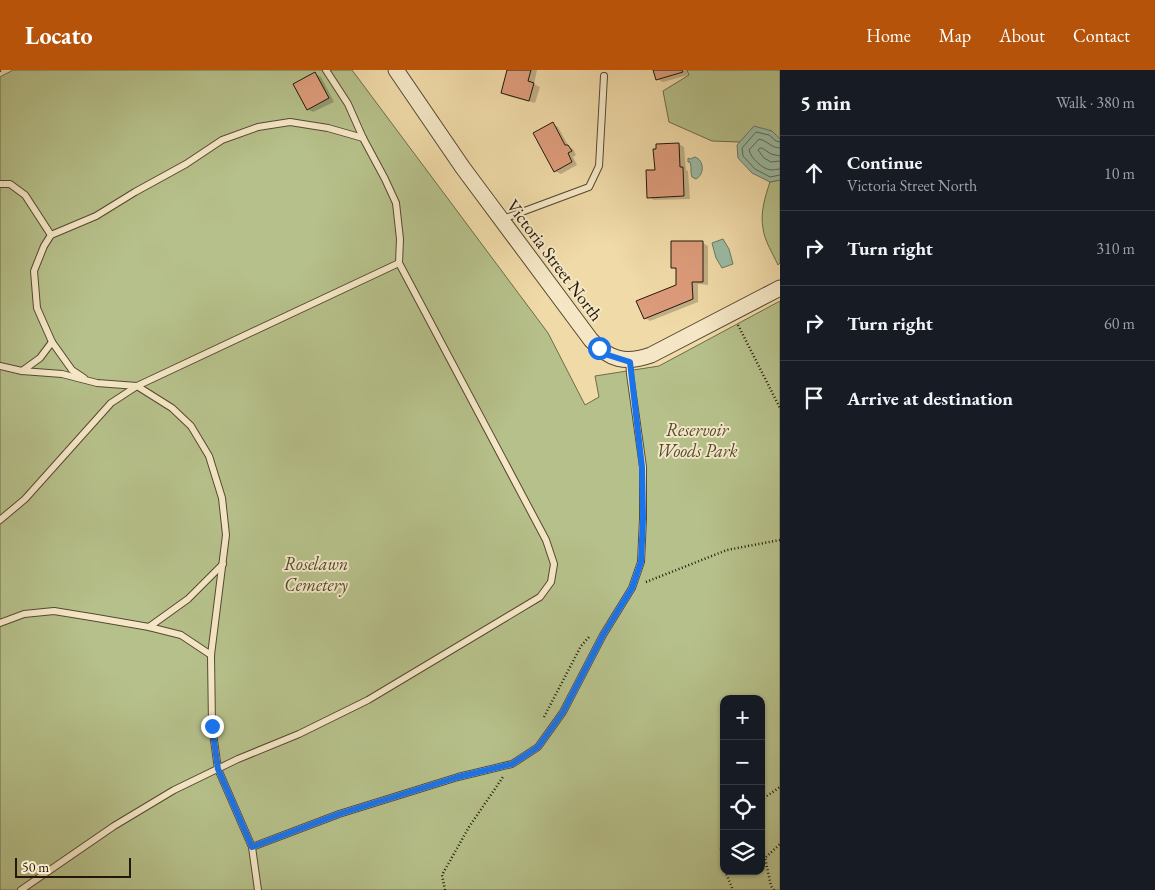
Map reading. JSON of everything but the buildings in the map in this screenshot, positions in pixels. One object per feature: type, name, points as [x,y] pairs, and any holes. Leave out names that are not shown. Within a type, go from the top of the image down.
[{"type":"street","name":"Victoria Street North","points":[[398,74],[463,168],[599,348],[618,359],[630,360]]},
{"type":"street","points":[[630,360],[641,359],[651,355],[780,288]]},
{"type":"lane","points":[[21,890],[114,826],[174,790],[238,759],[299,734],[368,700],[540,597],[551,582],[554,564],[546,540],[399,264],[400,239],[396,203],[385,178],[362,138],[348,104],[326,70]]},
{"type":"lane","points":[[502,220],[589,187],[599,166],[604,76]]},
{"type":"lane","points":[[85,380],[72,370],[52,342],[37,308],[34,271],[51,234],[96,216],[186,164],[222,140],[258,127],[290,122],[328,128],[362,138]]},
{"type":"lane","points":[[0,184],[10,184],[25,195],[51,234]]},
{"type":"lane","points":[[0,520],[25,499],[111,403],[137,386],[399,264]]},
{"type":"lane","points":[[22,371],[40,358],[52,342]]},
{"type":"lane","points":[[252,847],[339,814],[458,777],[512,764],[538,747],[563,712],[603,635],[632,588],[641,562],[643,518],[642,467],[630,374],[630,360]]},
{"type":"lane","points":[[0,366],[22,371],[62,374],[97,383],[137,386],[172,408],[191,426],[209,456],[222,498],[226,535],[224,564],[211,655],[212,726],[218,769],[252,847],[258,890]]},
{"type":"lane","points":[[150,627],[188,599],[224,564]]},
{"type":"lane","points":[[0,623],[24,614],[54,611],[150,627],[181,635],[211,655]]},
{"type":"path","points":[[737,324],[780,408]]},
{"type":"path","points":[[765,797],[780,788]]},
{"type":"path","points":[[774,890],[771,886],[765,858],[780,844]]},
{"type":"path","points":[[727,875],[733,890]]},
{"type":"green space","name":"Roselawn Cemetery","points":[[13,70],[352,70],[548,333],[585,405],[599,397],[595,376],[659,366],[780,301],[780,890],[0,890],[0,77]]},
{"type":"green space","points":[[687,70],[780,70],[780,139],[772,131],[748,133],[740,142],[712,141],[669,122],[663,91],[689,75]]},
{"type":"green space","points":[[780,180],[780,263],[778,265],[765,237],[762,217],[770,182]]},
{"type":"water","points":[[754,126],[772,131],[780,139],[780,180],[770,182],[752,173],[738,158],[737,145]]},
{"type":"water","points":[[695,157],[702,164],[701,174],[696,179],[692,177],[691,164],[688,162],[688,158]]},
{"type":"water","points":[[723,239],[729,249],[733,264],[722,268],[716,258],[712,243]]},
{"type":"route","points":[[212,726],[218,769],[252,847],[339,814],[458,777],[512,764],[538,747],[563,712],[603,635],[632,588],[641,562],[643,518],[642,467],[630,362],[608,355],[599,348]]},
{"type":"park label","name":"Reservoir Woods Park","points":[[697,439]]}]
